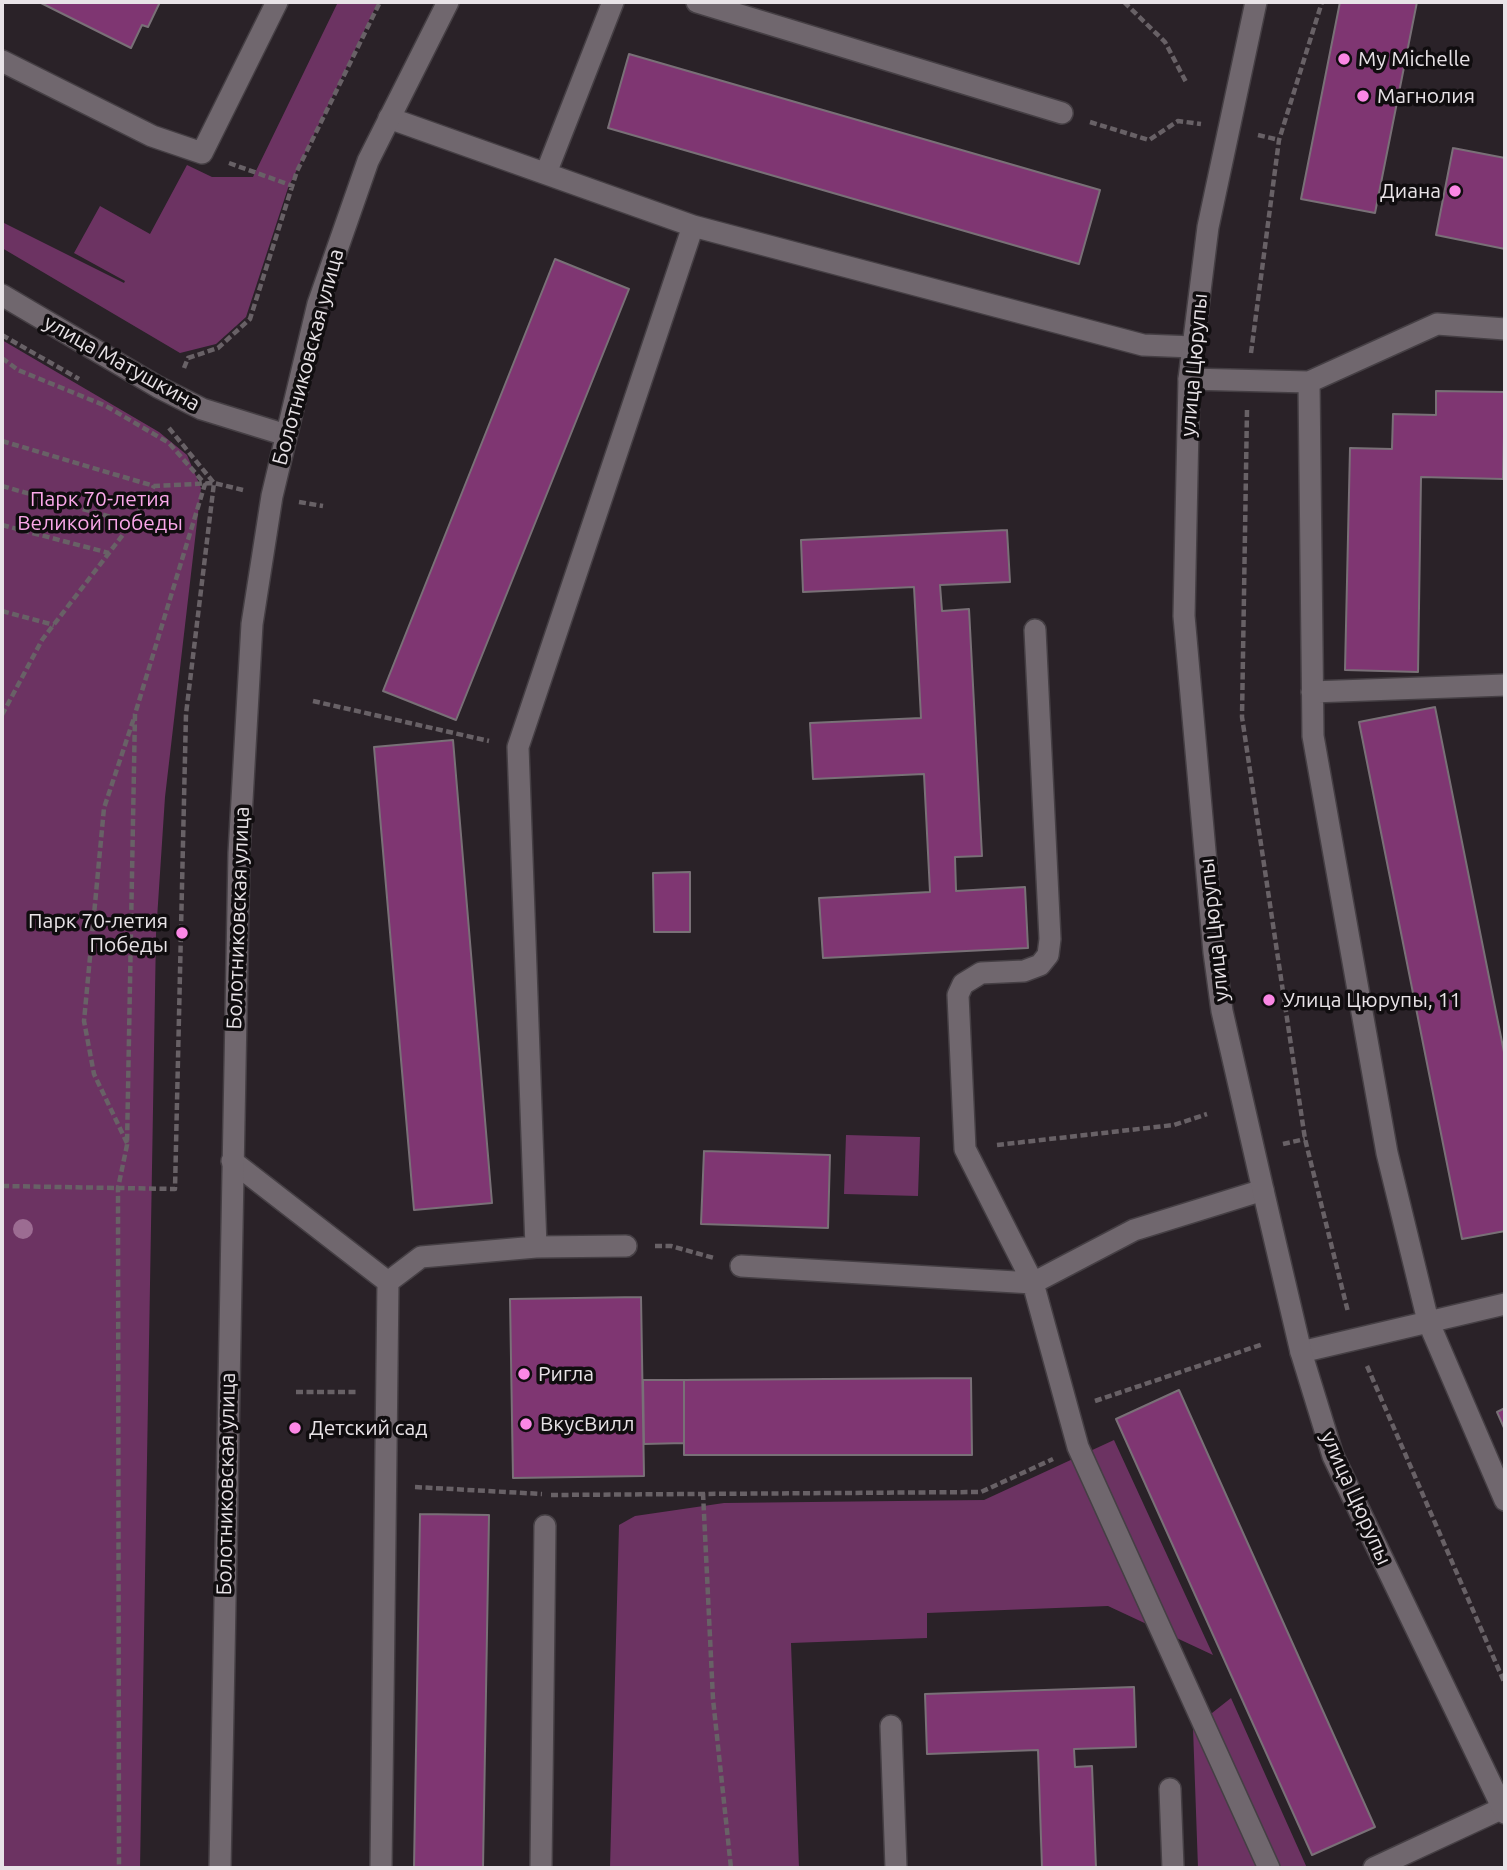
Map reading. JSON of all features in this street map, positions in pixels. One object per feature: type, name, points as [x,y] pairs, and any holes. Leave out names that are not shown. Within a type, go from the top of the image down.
[{"type":"street","points":[[2,61],[152,136],[202,153],[277,2]]},
{"type":"street","name":"Болотниковская улица","points":[[220,1868],[232,1161],[245,714],[252,624],[272,496],[333,256],[368,161],[449,2]]},
{"type":"street","points":[[547,173],[613,2]]},
{"type":"street","points":[[697,2],[1062,113]]},
{"type":"street","name":"улица Цюрупы","points":[[1256,2],[1208,227],[1189,379],[1184,616],[1222,1011],[1301,1352],[1333,1456],[1504,1811]]},
{"type":"street","points":[[389,118],[693,226],[1143,345],[1193,348]]},
{"type":"street","points":[[536,1247],[518,747],[693,226]]},
{"type":"street","name":"улица Матушкина","points":[[2,295],[202,409],[286,435]]},
{"type":"street","points":[[1189,379],[1308,382],[1437,324],[1505,329]]},
{"type":"street","points":[[1308,382],[1313,736],[1387,1153],[1428,1321],[1505,1500]]},
{"type":"street","points":[[1035,630],[1050,939],[1048,955],[1040,965],[1024,971],[981,973],[963,984],[958,995],[965,1149],[1032,1283],[1078,1447],[1269,1868]]},
{"type":"street","points":[[1312,692],[1505,685]]},
{"type":"street","points":[[232,1161],[388,1282]]},
{"type":"street","points":[[741,1266],[1032,1283],[1134,1230],[1263,1190]]},
{"type":"street","points":[[388,1282],[421,1257],[536,1247],[626,1245]]},
{"type":"street","points":[[381,1868],[388,1282]]},
{"type":"street","points":[[1301,1352],[1505,1304]]},
{"type":"street","points":[[541,1868],[545,1526]]},
{"type":"street","points":[[891,1726],[896,1868]]},
{"type":"street","points":[[1170,1789],[1173,1868]]},
{"type":"street","points":[[1374,1868],[1504,1811]]},
{"type":"path","points":[[2,1186],[175,1189],[186,714],[214,483],[164,422],[176,396],[188,358],[218,348],[250,318],[293,186],[380,2]]},
{"type":"path","points":[[1124,2],[1165,42],[1186,82]]},
{"type":"path","points":[[1322,2],[1279,140],[1264,234],[1248,379],[1242,718],[1305,1139],[1355,1338],[1505,1684]]},
{"type":"path","points":[[1062,113],[1149,140]]},
{"type":"path","points":[[202,153],[293,186]]},
{"type":"path","points":[[2,358],[18,370],[106,406],[169,443],[205,484]]},
{"type":"path","points":[[2,440],[154,486],[214,483]]},
{"type":"path","points":[[127,1144],[94,1074],[84,1021],[104,808],[205,484]]},
{"type":"path","points":[[2,486],[132,523]]},
{"type":"path","points":[[2,715],[42,640],[132,523],[154,486]]},
{"type":"path","points":[[2,525],[109,553]]},
{"type":"path","points":[[2,611],[54,625]]},
{"type":"path","points":[[313,701],[518,747]]},
{"type":"path","points":[[119,1868],[118,1188],[127,1144],[135,713]]},
{"type":"path","points":[[965,1149],[1174,1125],[1207,1114]]},
{"type":"path","points":[[626,1245],[671,1246],[741,1266]]},
{"type":"path","points":[[1068,1410],[1263,1344]]},
{"type":"path","points":[[296,1392],[387,1392]]},
{"type":"path","points":[[386,1485],[548,1495],[981,1492],[1078,1447]]},
{"type":"path","points":[[703,1493],[713,1699],[731,1868]]},
{"type":"green space","points":[[338,2],[378,2],[288,188],[246,317],[216,344],[180,353],[2,248],[2,222],[124,283],[125,281],[74,253],[100,206],[150,234],[187,165],[212,177],[253,177]]},
{"type":"green space","name":"Парк 70-летия Великой победы","points":[[2,340],[159,432],[187,455],[201,488],[165,797],[156,934],[140,1868],[2,1868]]},
{"type":"green space","points":[[846,1135],[920,1137],[918,1196],[844,1194]]},
{"type":"green space","points":[[1114,1440],[1213,1655],[1108,1606],[927,1613],[927,1638],[791,1643],[799,1868],[610,1868],[619,1525],[635,1516],[724,1503],[984,1500]]},
{"type":"green space","points":[[1231,1698],[1307,1868],[1198,1868],[1193,1728]]},
{"type":"building","points":[[39,2],[160,2],[148,27],[142,25],[131,48]]},
{"type":"building","points":[[1340,2],[1417,2],[1375,213],[1301,199]]},
{"type":"building","points":[[629,54],[1100,190],[1079,264],[608,128]]},
{"type":"building","points":[[1453,148],[1505,158],[1505,249],[1436,235]]},
{"type":"building","points":[[555,259],[629,289],[456,720],[383,691]]},
{"type":"building","points":[[1436,391],[1505,392],[1503,479],[1421,477],[1418,672],[1345,670],[1350,448],[1392,449],[1393,414],[1436,415]]},
{"type":"building","points":[[1007,530],[1010,582],[940,585],[942,611],[969,609],[982,856],[955,857],[956,891],[1025,887],[1028,948],[823,958],[819,898],[930,892],[924,774],[813,779],[810,723],[921,718],[914,587],[803,592],[801,540]]},
{"type":"building","points":[[1435,707],[1505,1057],[1505,1231],[1462,1239],[1359,722]]},
{"type":"building","points":[[453,740],[492,1203],[414,1210],[374,747]]},
{"type":"building","points":[[690,872],[690,932],[654,932],[653,873]]},
{"type":"building","points":[[704,1151],[830,1155],[828,1228],[701,1224]]},
{"type":"building","points":[[641,1297],[644,1476],[513,1478],[510,1299]]},
{"type":"building","points":[[971,1378],[972,1455],[684,1455],[684,1380]]},
{"type":"building","points":[[643,1380],[684,1380],[684,1443],[644,1444]]},
{"type":"building","points":[[1179,1390],[1375,1827],[1312,1855],[1116,1419]]},
{"type":"building","points":[[1505,1408],[1505,1430],[1497,1412]]},
{"type":"building","points":[[420,1514],[489,1515],[483,1868],[414,1868]]},
{"type":"building","points":[[1134,1687],[1136,1747],[1074,1749],[1075,1767],[1092,1766],[1096,1868],[1042,1868],[1038,1750],[927,1754],[925,1694]]},
{"type":"place","name":"My Michelle","points":[[1344,59]]},
{"type":"place","name":"Магнолия","points":[[1363,96]]},
{"type":"place","name":"Диана","points":[[1455,191]]},
{"type":"place","name":"Парк 70-летия Победы","points":[[182,933]]},
{"type":"place","name":"Улица Цюрупы, 11","points":[[1269,1000]]},
{"type":"place","name":"Ригла","points":[[524,1374]]},
{"type":"place","name":"ВкусВилл","points":[[526,1424]]},
{"type":"place","name":"Детский сад","points":[[295,1428]]}]
